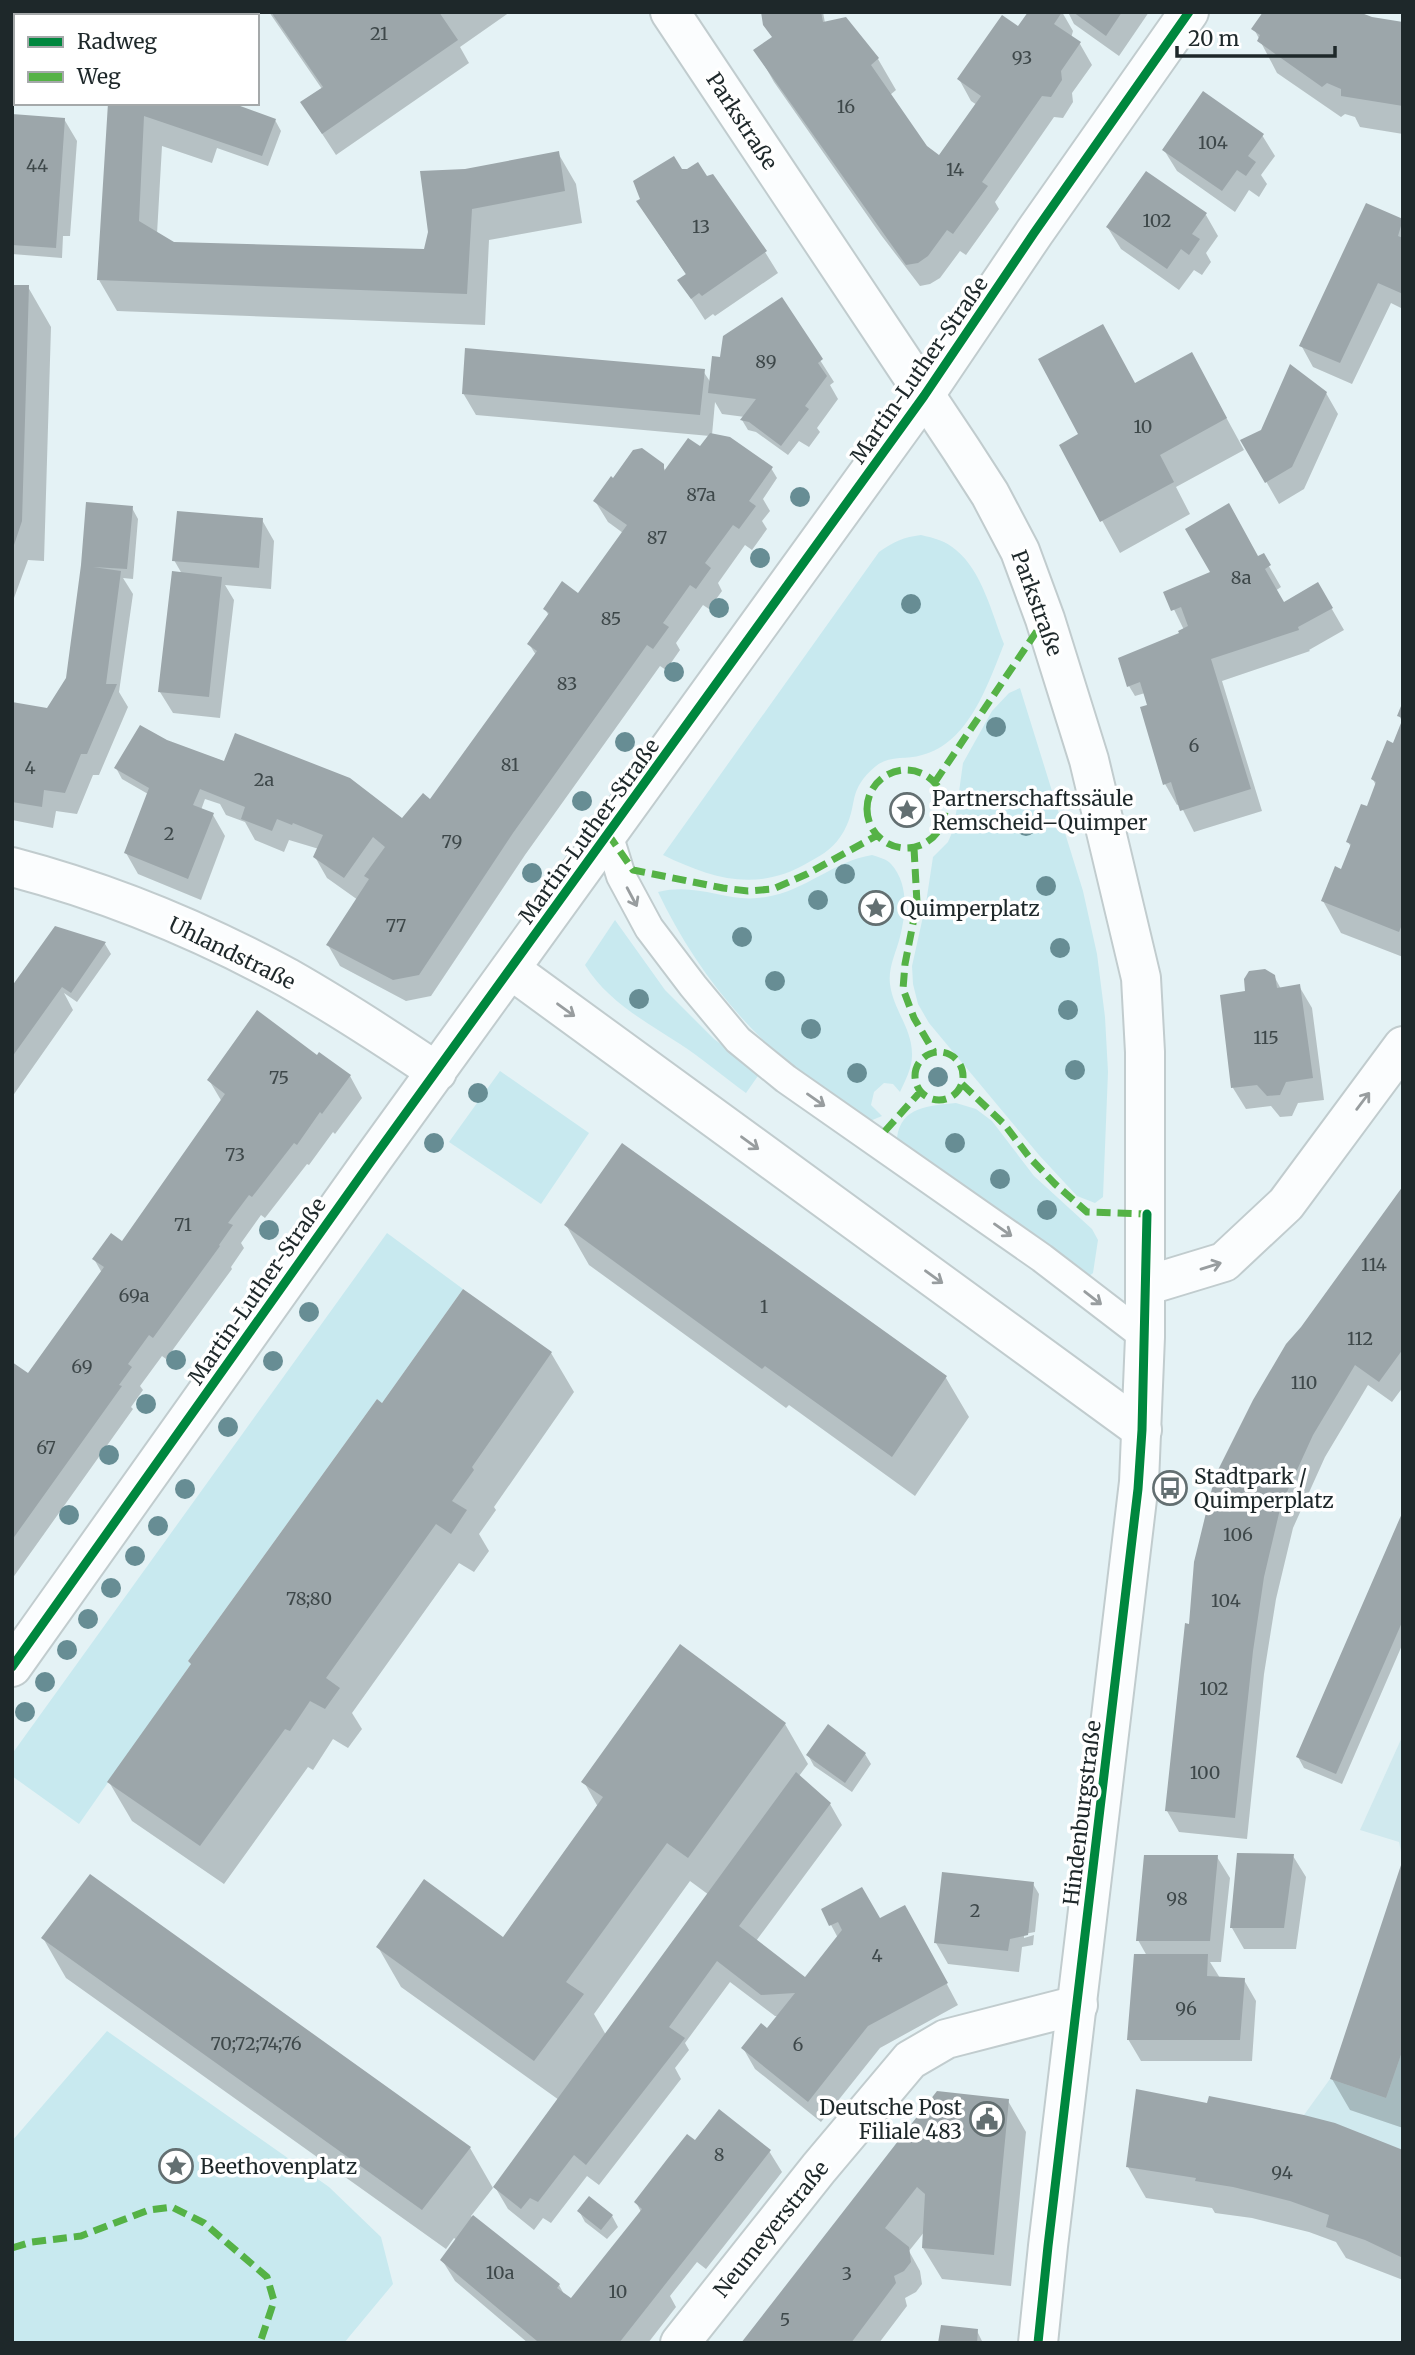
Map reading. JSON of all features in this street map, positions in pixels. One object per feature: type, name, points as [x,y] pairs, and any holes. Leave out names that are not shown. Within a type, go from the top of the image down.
[{"type":"street","name":"Parkstraße","points":[[670,12],[990,494],[1020,551],[1045,619],[1092,773],[1141,978],[1145,1052],[1145,1286]]},
{"type":"street","name":"Martin-Luther-Straße","points":[[12,1667],[372,1160],[924,396],[1189,12]]},
{"type":"street","name":"Uhlandstraße","points":[[12,867],[64,881],[189,930],[287,978],[377,1031],[437,1072]]},
{"type":"street","points":[[510,969],[1142,1430]]},
{"type":"street","points":[[1145,1286],[1224,1262],[1286,1204],[1403,1046]]},
{"type":"street","name":"Hindenburgstraße","points":[[1038,2343],[1138,1489],[1145,1286]]},
{"type":"street","name":"Neumeyerstraße","points":[[680,2343],[819,2168],[910,2060],[946,2039],[1078,2004]]},
{"type":"lane","points":[[608,834],[621,876],[649,928],[738,1040],[786,1079],[1042,1258],[1145,1337]]},
{"type":"shaded area","points":[[921,535],[948,544],[973,569],[1004,644],[983,694],[964,725],[938,748],[922,755],[886,760],[876,766],[860,783],[848,821],[837,841],[820,856],[790,872],[753,880],[735,879],[700,871],[663,855],[879,552],[899,540]]},
{"type":"shaded area","points":[[1020,688],[1083,891],[1097,954],[1105,1017],[1108,1072],[1103,1197],[1095,1203],[1077,1196],[1039,1155],[929,1023],[918,1004],[913,984],[912,966],[933,857],[948,842],[954,828],[963,763],[992,711],[1009,693]]},
{"type":"shaded area","points":[[872,855],[891,864],[901,880],[903,890],[904,918],[891,966],[890,984],[909,1037],[912,1056],[910,1070],[900,1092],[893,1084],[884,1083],[874,1092],[871,1105],[882,1116],[870,1121],[803,1075],[739,1015],[686,944],[658,892],[687,890],[739,898],[766,897],[794,889],[845,863]]},
{"type":"shaded area","points":[[615,920],[665,990],[714,1039],[760,1073],[746,1093],[689,1050],[628,1010],[594,978],[585,965]]},
{"type":"shaded area","points":[[500,1071],[589,1133],[541,1204],[449,1142]]},
{"type":"shaded area","points":[[956,1103],[976,1109],[992,1121],[1034,1176],[1092,1229],[1098,1240],[1093,1273],[1088,1277],[897,1138],[904,1119],[910,1114],[927,1107]]},
{"type":"shaded area","points":[[387,1233],[463,1289],[382,1403],[377,1399],[188,1661],[191,1664],[79,1824],[12,1776],[12,1754]]},
{"type":"shaded area","points":[[1403,1735],[1403,1861],[1399,1842],[1360,1830]]},
{"type":"shaded area","name":"Beethovenplatz","points":[[107,2031],[329,2187],[381,2237],[393,2284],[344,2343],[12,2343],[12,2141]]},
{"type":"shaded area","points":[[1403,2049],[1403,2150],[1304,2115],[1330,2079],[1386,2098]]},
{"type":"building","points":[[271,12],[439,12],[458,40],[322,134],[300,102],[323,87]]},
{"type":"building","points":[[761,12],[821,12],[823,22],[846,17],[879,58],[871,65],[927,146],[939,155],[981,96],[957,79],[1002,15],[1018,26],[1028,12],[1062,12],[1054,24],[1081,42],[1061,71],[1062,80],[1051,97],[1042,96],[982,182],[988,186],[953,234],[947,230],[928,256],[918,263],[906,265],[753,50],[772,37],[763,25]]},
{"type":"building","points":[[1073,12],[1122,12],[1106,36]]},
{"type":"building","points":[[1263,12],[1359,12],[1403,22],[1403,106],[1341,96],[1341,89],[1327,83],[1322,87],[1257,41],[1260,35],[1251,29]]},
{"type":"building","points":[[1203,91],[1264,134],[1248,156],[1256,162],[1246,176],[1237,170],[1222,191],[1162,150]]},
{"type":"building","points":[[108,105],[238,105],[276,119],[262,156],[144,116],[139,221],[174,242],[424,249],[428,232],[420,171],[465,169],[559,151],[565,191],[472,209],[467,294],[97,280]]},
{"type":"building","points":[[12,114],[65,118],[56,248],[12,245]]},
{"type":"building","points":[[674,156],[682,169],[698,162],[707,176],[713,174],[767,251],[702,296],[699,293],[691,299],[677,280],[686,274],[636,201],[640,199],[633,181]]},
{"type":"building","points":[[1146,171],[1207,213],[1192,234],[1200,239],[1189,255],[1181,249],[1167,269],[1106,227]]},
{"type":"building","points":[[1366,203],[1403,219],[1398,236],[1403,238],[1403,294],[1378,283],[1340,363],[1299,346]]},
{"type":"building","points":[[12,285],[29,285],[22,521],[13,548]]},
{"type":"building","points":[[782,297],[823,359],[818,363],[827,376],[805,406],[809,409],[781,446],[749,422],[740,420],[756,399],[708,393],[712,356],[720,357],[723,336]]},
{"type":"building","points":[[1103,324],[1135,383],[1192,352],[1227,418],[1160,455],[1174,482],[1100,522],[1059,445],[1078,434],[1038,359]]},
{"type":"building","points":[[465,348],[705,369],[700,415],[462,394]]},
{"type":"building","points":[[1290,364],[1327,392],[1292,467],[1265,483],[1240,440],[1261,430]]},
{"type":"building","points":[[710,433],[730,437],[773,467],[749,501],[756,506],[739,529],[733,525],[705,563],[711,568],[696,589],[690,585],[663,623],[669,627],[653,649],[647,645],[513,833],[419,975],[393,980],[326,945],[369,879],[364,876],[385,847],[373,837],[344,878],[313,857],[323,835],[277,819],[272,831],[241,819],[245,807],[200,789],[193,805],[214,813],[188,879],[124,853],[149,788],[114,768],[140,725],[167,740],[224,761],[235,733],[350,778],[402,818],[423,793],[430,799],[537,651],[527,644],[549,613],[543,609],[562,581],[578,593],[627,525],[593,501],[611,476],[613,478],[633,450],[642,448],[664,464],[664,471],[688,438],[700,446]]},
{"type":"building","points":[[86,502],[133,506],[127,569],[93,567],[121,571],[106,684],[117,684],[87,754],[81,754],[65,793],[44,790],[42,807],[12,802],[12,702],[47,708],[66,678],[81,565]]},
{"type":"building","points":[[1229,503],[1258,556],[1264,553],[1271,565],[1265,569],[1284,602],[1318,582],[1333,608],[1298,627],[1299,630],[1211,659],[1251,789],[1180,811],[1171,782],[1163,785],[1140,707],[1147,705],[1140,682],[1127,687],[1118,658],[1179,633],[1178,631],[1188,626],[1181,607],[1171,611],[1163,592],[1210,572],[1185,529]]},
{"type":"building","points":[[177,511],[263,518],[259,568],[172,561]]},
{"type":"building","points":[[172,571],[222,577],[209,697],[158,692]]},
{"type":"building","points":[[1403,701],[1403,718],[1397,716]]},
{"type":"building","points":[[1403,718],[1403,922],[1399,932],[1321,901],[1335,866],[1341,869],[1351,844],[1346,842],[1361,804],[1367,806],[1376,782],[1371,779],[1387,740],[1393,743]]},
{"type":"building","points":[[55,926],[106,942],[71,993],[62,987],[12,1057],[12,986]]},
{"type":"building","points":[[1265,969],[1275,975],[1277,988],[1300,984],[1313,1078],[1286,1082],[1280,1095],[1267,1096],[1257,1085],[1231,1088],[1220,995],[1245,991],[1244,979],[1249,971]]},
{"type":"building","points":[[257,1010],[317,1055],[319,1052],[351,1075],[297,1145],[294,1143],[228,1223],[233,1225],[220,1246],[153,1338],[149,1335],[128,1364],[132,1367],[119,1385],[122,1386],[12,1540],[12,1362],[28,1373],[104,1267],[92,1259],[111,1233],[122,1241],[225,1094],[207,1080]]},
{"type":"building","points":[[622,1143],[947,1376],[892,1457],[765,1366],[762,1369],[564,1225]]},
{"type":"building","points":[[1403,1186],[1403,1349],[1379,1382],[1355,1365],[1313,1435],[1281,1505],[1264,1577],[1253,1651],[1235,1818],[1165,1811],[1185,1623],[1189,1624],[1194,1562],[1215,1476],[1253,1400],[1286,1344]]},
{"type":"building","points":[[463,1289],[552,1352],[472,1467],[474,1470],[452,1501],[467,1510],[451,1534],[436,1524],[326,1678],[340,1688],[325,1709],[310,1701],[290,1731],[285,1729],[200,1846],[107,1782],[191,1664],[188,1661],[377,1399],[382,1403]]},
{"type":"building","points":[[1403,1511],[1403,1620],[1336,1774],[1296,1757]]},
{"type":"building","points":[[680,1644],[786,1723],[688,1858],[667,1843],[566,1982],[584,1994],[534,2061],[376,1947],[424,1879],[503,1937],[603,1797],[581,1782]]},
{"type":"building","points":[[828,1724],[866,1753],[845,1783],[806,1755]]},
{"type":"building","points":[[796,1772],[831,1803],[739,1926],[805,1977],[842,1930],[838,1922],[829,1926],[821,1909],[862,1887],[880,1918],[905,1905],[948,1983],[868,2026],[808,2102],[741,2048],[761,2023],[767,2028],[795,1993],[761,1995],[717,1961],[669,2027],[685,2038],[586,2165],[574,2155],[538,2202],[530,2198],[521,2209],[493,2187]]},
{"type":"building","points":[[1237,1853],[1294,1854],[1284,1928],[1230,1928]]},
{"type":"building","points":[[1144,1855],[1218,1855],[1210,1941],[1136,1941]]},
{"type":"building","points":[[1402,1862],[1403,2049],[1386,2098],[1330,2079]]},
{"type":"building","points":[[942,1872],[1034,1882],[1028,1935],[1010,1939],[1008,1951],[934,1943]]},
{"type":"building","points":[[90,1874],[471,2147],[422,2210],[41,1938]]},
{"type":"building","points":[[1134,1954],[1208,1954],[1207,1976],[1245,1978],[1240,2040],[1127,2040]]},
{"type":"building","points":[[1136,2089],[1207,2103],[1209,2096],[1304,2115],[1335,2123],[1403,2150],[1403,2258],[1365,2240],[1326,2227],[1329,2215],[1290,2201],[1195,2181],[1196,2178],[1126,2167]]},
{"type":"building","points":[[937,2091],[1009,2099],[994,2255],[922,2248],[925,2194],[917,2187],[885,2228],[909,2247],[911,2262],[904,2271],[894,2276],[896,2283],[851,2343],[741,2343]]},
{"type":"building","points":[[719,2109],[771,2150],[619,2343],[535,2343],[537,2341],[440,2260],[473,2215],[560,2284],[557,2288],[571,2298],[642,2209],[634,2202],[668,2158],[687,2134],[695,2140]]},
{"type":"building","points":[[589,2196],[613,2215],[601,2230],[577,2211]]},
{"type":"building","points":[[941,2325],[978,2329],[977,2343],[938,2343]]},
{"type":"marked path","points":[[935,782],[1045,619]]},
{"type":"marked path","points":[[906,770],[921,773],[934,781],[942,794],[945,809],[942,824],[934,837],[921,845],[906,848],[891,845],[878,837],[870,824],[867,809],[870,794],[878,781],[891,773],[906,770]]},
{"type":"marked path","points":[[608,834],[633,870],[748,891],[773,889],[807,874],[876,836]]},
{"type":"marked path","points":[[914,848],[917,903],[903,989],[914,1018],[934,1052]]},
{"type":"marked path","points":[[939,1052],[956,1059],[963,1076],[956,1093],[939,1100],[922,1093],[915,1076],[922,1059],[939,1052]]},
{"type":"marked path","points":[[962,1084],[1004,1124],[1030,1158],[1055,1184],[1087,1212],[1147,1214]]},
{"type":"marked path","points":[[885,1131],[920,1092]]},
{"type":"marked path","points":[[12,2248],[32,2242],[81,2236],[149,2210],[172,2207],[204,2223],[267,2277],[274,2301],[260,2343]]},
{"type":"cycle path","points":[[12,1667],[372,1160],[924,396],[1189,12]]},
{"type":"cycle path","points":[[1038,2343],[1138,1489],[1147,1214]]},
{"type":"place","name":"Partnerschaftssäule Remscheid–Quimper","points":[[907,810]]},
{"type":"place","name":"Quimperplatz","points":[[876,908]]},
{"type":"place","name":"Stadtpark / Quimperplatz","points":[[1170,1488]]},
{"type":"place","name":"Deutsche Post Filiale 483","points":[[987,2119]]},
{"type":"place","name":"Beethovenplatz","points":[[176,2166]]}]
